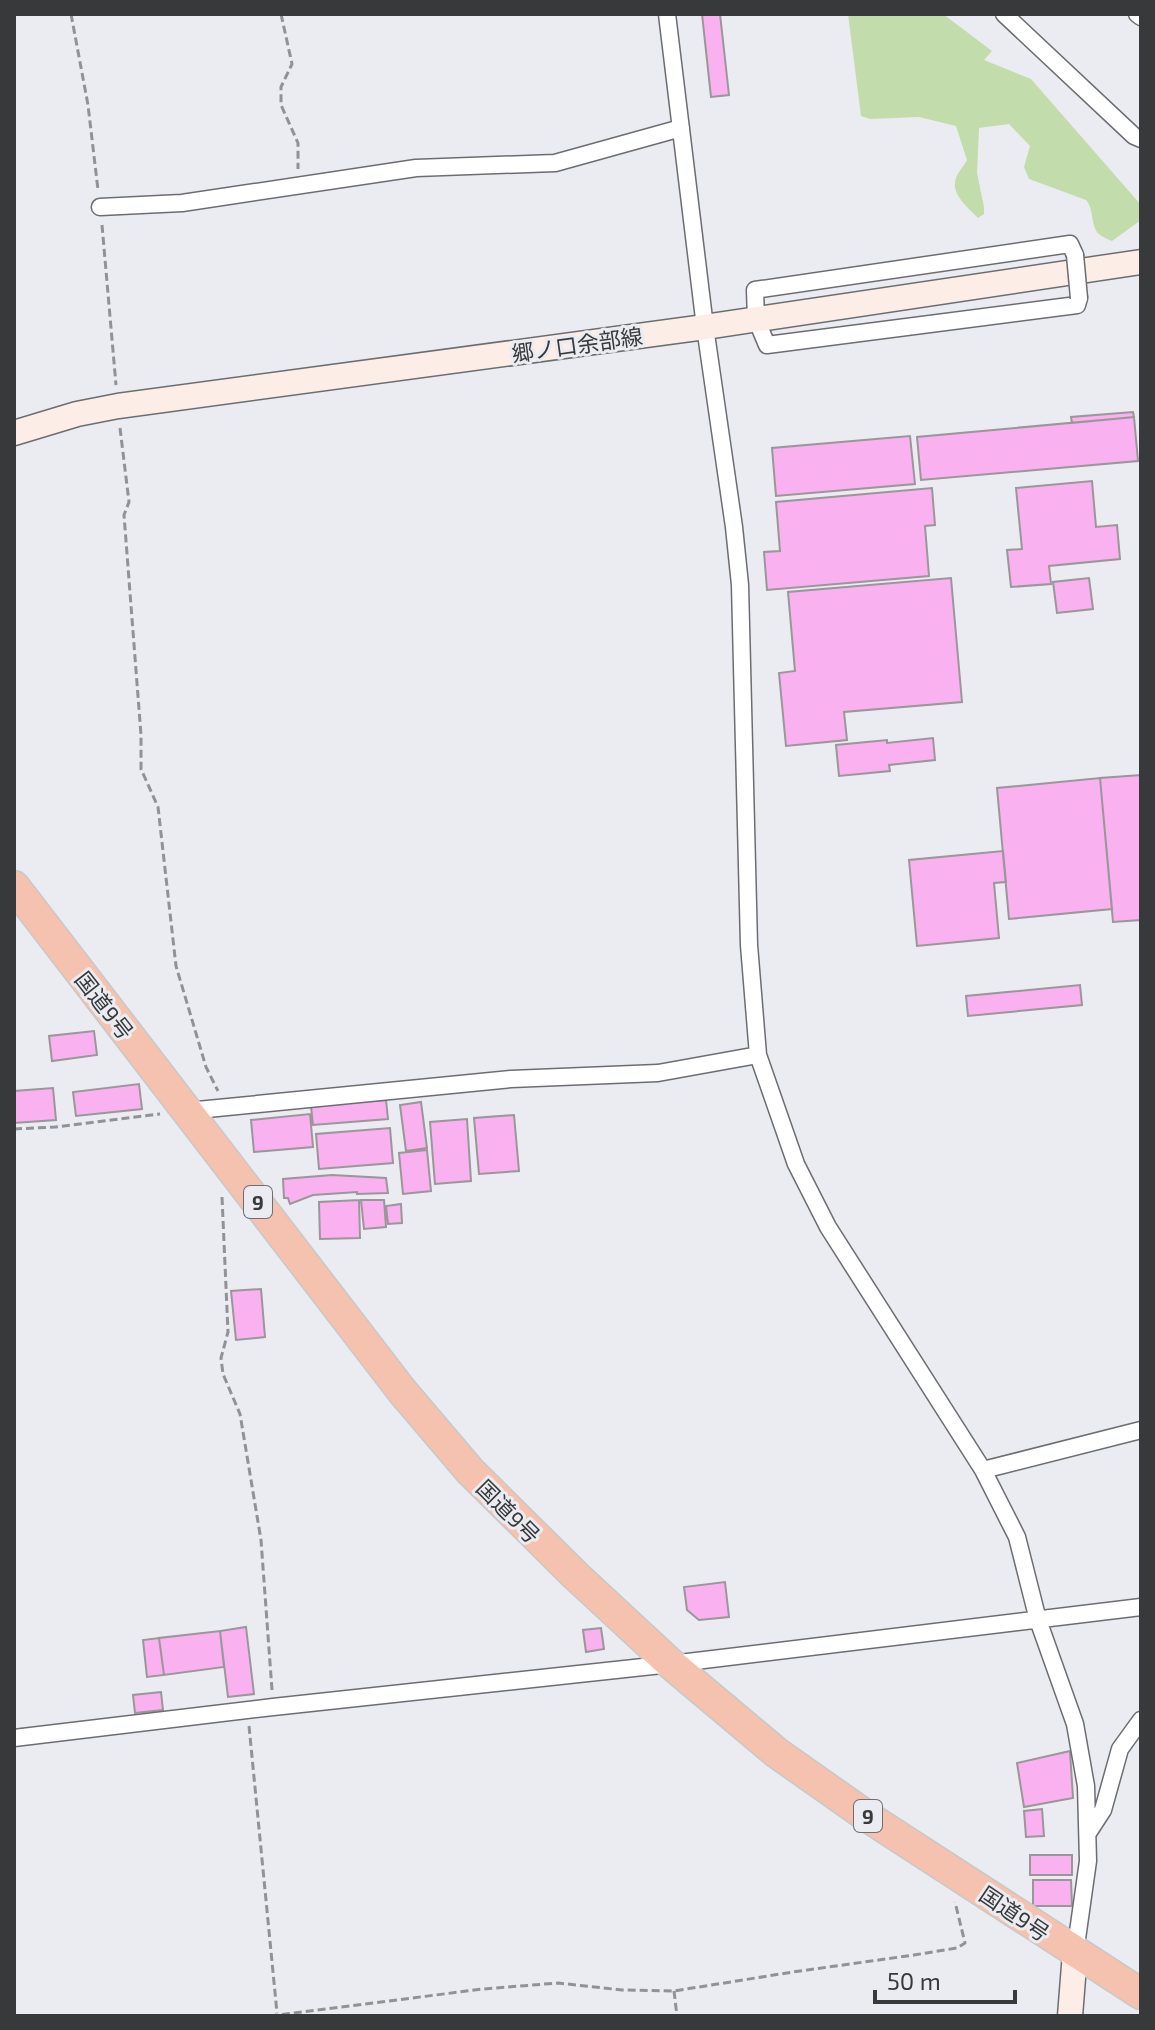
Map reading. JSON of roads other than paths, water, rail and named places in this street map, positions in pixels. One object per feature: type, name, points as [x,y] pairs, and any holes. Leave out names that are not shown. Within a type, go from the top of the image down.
[{"type":"highway","name":"国道9号","points":[[14,886],[402,1391],[470,1471],[575,1575],[671,1664],[777,1753],[868,1817],[1141,1994]]},
{"type":"main road","name":"郷ノ口余部線","points":[[14,433],[77,414],[118,406],[705,327],[1141,262]]},
{"type":"main road","points":[[1070,2016],[1075,1953]]},
{"type":"street","points":[[667,14],[740,585],[749,945],[758,1055],[796,1164],[828,1227],[983,1470],[1017,1537],[1038,1620],[1075,1724],[1086,1786],[1088,1861],[1075,1953]]},
{"type":"street","points":[[1004,14],[1134,136],[1141,139]]},
{"type":"street","points":[[100,207],[182,203],[416,168],[555,163],[681,128]]},
{"type":"street","points":[[1070,244],[1075,255],[1077,305],[767,345],[756,319],[755,290],[1070,244]]},
{"type":"street","points":[[187,1111],[511,1079],[658,1073],[758,1055]]},
{"type":"street","points":[[983,1470],[1141,1430]]},
{"type":"street","points":[[14,1738],[1141,1607]]},
{"type":"street","points":[[1088,1833],[1103,1810],[1120,1749],[1141,1720]]}]
